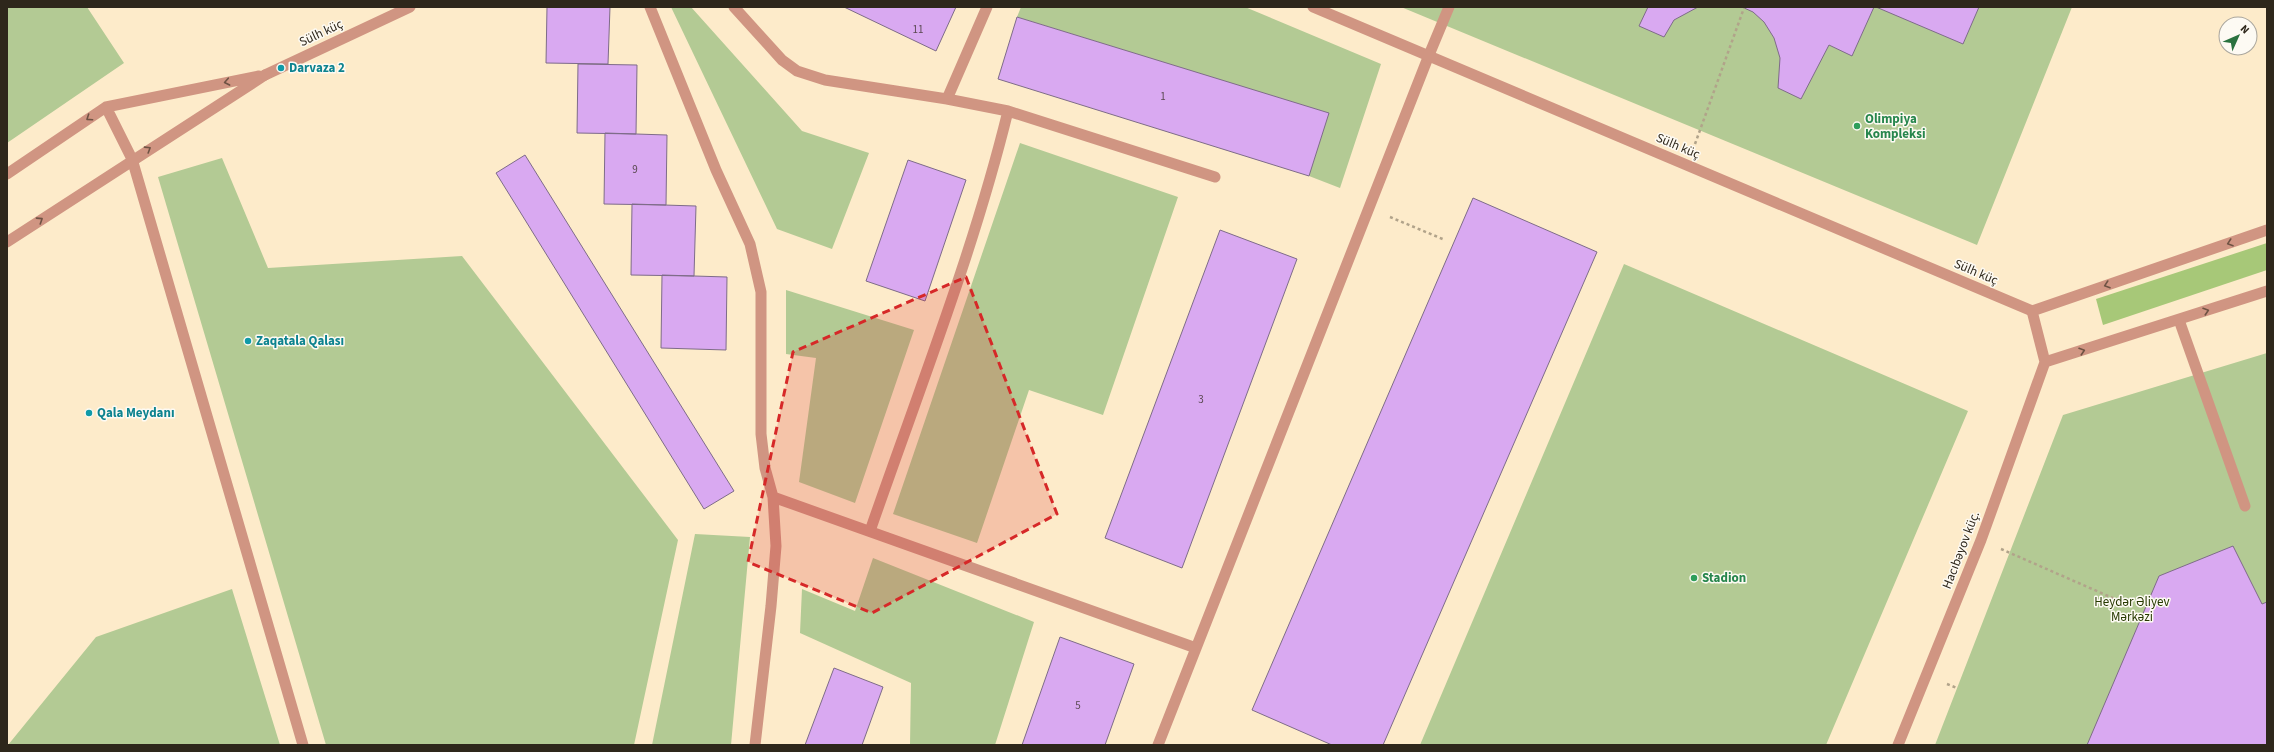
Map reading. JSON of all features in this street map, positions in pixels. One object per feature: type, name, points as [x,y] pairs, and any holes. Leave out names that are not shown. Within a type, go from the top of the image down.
[{"type":"street","name":"Sülh küç","points":[[265,75],[410,7]]},
{"type":"street","points":[[650,7],[716,170],[750,244],[757,268],[761,292],[761,434],[765,468],[774,497],[776,546],[771,606],[755,745]]},
{"type":"street","points":[[734,7],[782,60],[797,71],[825,80],[947,99],[1008,111],[1215,177]]},
{"type":"street","points":[[947,99],[987,7]]},
{"type":"street","name":"Sülh küç","points":[[1313,7],[2032,311]]},
{"type":"street","points":[[1158,745],[1429,55],[1450,7]]},
{"type":"street","points":[[7,174],[106,106],[265,75]]},
{"type":"street","points":[[7,242],[132,159],[265,75]]},
{"type":"street","points":[[106,106],[132,159],[304,745]]},
{"type":"street","points":[[870,531],[963,266],[993,171],[1008,111]]},
{"type":"street","points":[[2267,230],[2032,311],[2045,362],[2267,291]]},
{"type":"street","points":[[2179,320],[2245,506]]},
{"type":"street","name":"Hacıbəyov küç.","points":[[1898,745],[1981,540],[2045,362]]},
{"type":"street","points":[[774,497],[1196,648]]},
{"type":"path","points":[[1687,165],[1744,8]]},
{"type":"path","points":[[1369,208],[1445,240]]},
{"type":"path","points":[[1981,540],[2131,606]]},
{"type":"highlighted area","points":[[966,277],[1057,514],[872,613],[748,562],[793,352]]},
{"type":"green space","points":[[7,7],[87,7],[124,63],[7,143]]},
{"type":"green space","points":[[671,7],[691,7],[802,131],[869,153],[832,249],[777,229]]},
{"type":"green space","points":[[1021,7],[1245,7],[1381,64],[1340,188],[1309,176],[1328,113],[1017,17]]},
{"type":"green space","name":"Olimpiya Kompleksi","points":[[1401,7],[2072,7],[1977,245]]},
{"type":"green space","points":[[1020,143],[1178,197],[1103,415],[1029,390],[977,543],[893,514]]},
{"type":"green space","points":[[222,158],[268,268],[462,256],[678,540],[634,745],[326,745],[158,177]]},
{"type":"green space","points":[[2267,243],[2267,270],[2103,325],[2096,299]]},
{"type":"green space","name":"Stadion","points":[[1624,264],[1968,411],[1826,745],[1420,745]]},
{"type":"green space","points":[[786,290],[914,330],[855,503],[799,482],[816,358],[786,354]]},
{"type":"green space","name":"Heydər Əliyev Mərkəzi","points":[[2267,353],[2267,745],[1935,745],[2063,415]]},
{"type":"green space","points":[[695,534],[750,537],[731,745],[652,745]]},
{"type":"green space","points":[[873,558],[1034,622],[995,745],[910,745],[911,683],[800,633],[802,589],[855,611]]},
{"type":"green space","points":[[232,589],[280,745],[8,745],[96,637]]},
{"type":"building","points":[[547,7],[610,7],[608,64],[546,63]]},
{"type":"building","points":[[844,7],[956,7],[936,51]]},
{"type":"building","points":[[1648,7],[1698,7],[1674,20],[1664,37],[1639,26]]},
{"type":"building","points":[[1742,7],[1874,7],[1852,56],[1829,45],[1801,99],[1778,88],[1780,58],[1774,38],[1764,22],[1753,12]]},
{"type":"building","points":[[1876,7],[1979,7],[1963,44]]},
{"type":"building","points":[[1017,17],[1329,113],[1309,176],[998,79]]},
{"type":"building","points":[[578,64],[637,65],[636,134],[577,133]]},
{"type":"building","points":[[605,133],[667,135],[666,205],[604,204]]},
{"type":"building","points":[[525,155],[734,491],[704,509],[496,173]]},
{"type":"building","points":[[908,160],[966,180],[925,301],[866,281]]},
{"type":"building","points":[[1473,198],[1597,252],[1383,745],[1332,745],[1252,710]]},
{"type":"building","points":[[632,204],[696,206],[694,276],[631,275]]},
{"type":"building","points":[[1220,230],[1297,259],[1182,568],[1105,538]]},
{"type":"building","points":[[662,275],[727,277],[726,350],[661,348]]},
{"type":"building","points":[[2233,546],[2262,604],[2267,602],[2267,745],[2087,745],[2159,576]]},
{"type":"building","points":[[1060,637],[1134,664],[1105,745],[1022,745]]},
{"type":"building","points":[[834,668],[883,687],[862,745],[805,745]]},
{"type":"place","name":"Darvaza 2","points":[[281,68]]},
{"type":"place","name":"Olimpiya Kompleksi","points":[[1857,126]]},
{"type":"place","name":"Zaqatala Qalası","points":[[248,341]]},
{"type":"place","name":"Qala Meydanı","points":[[89,413]]},
{"type":"place","name":"Stadion","points":[[1694,578]]}]
